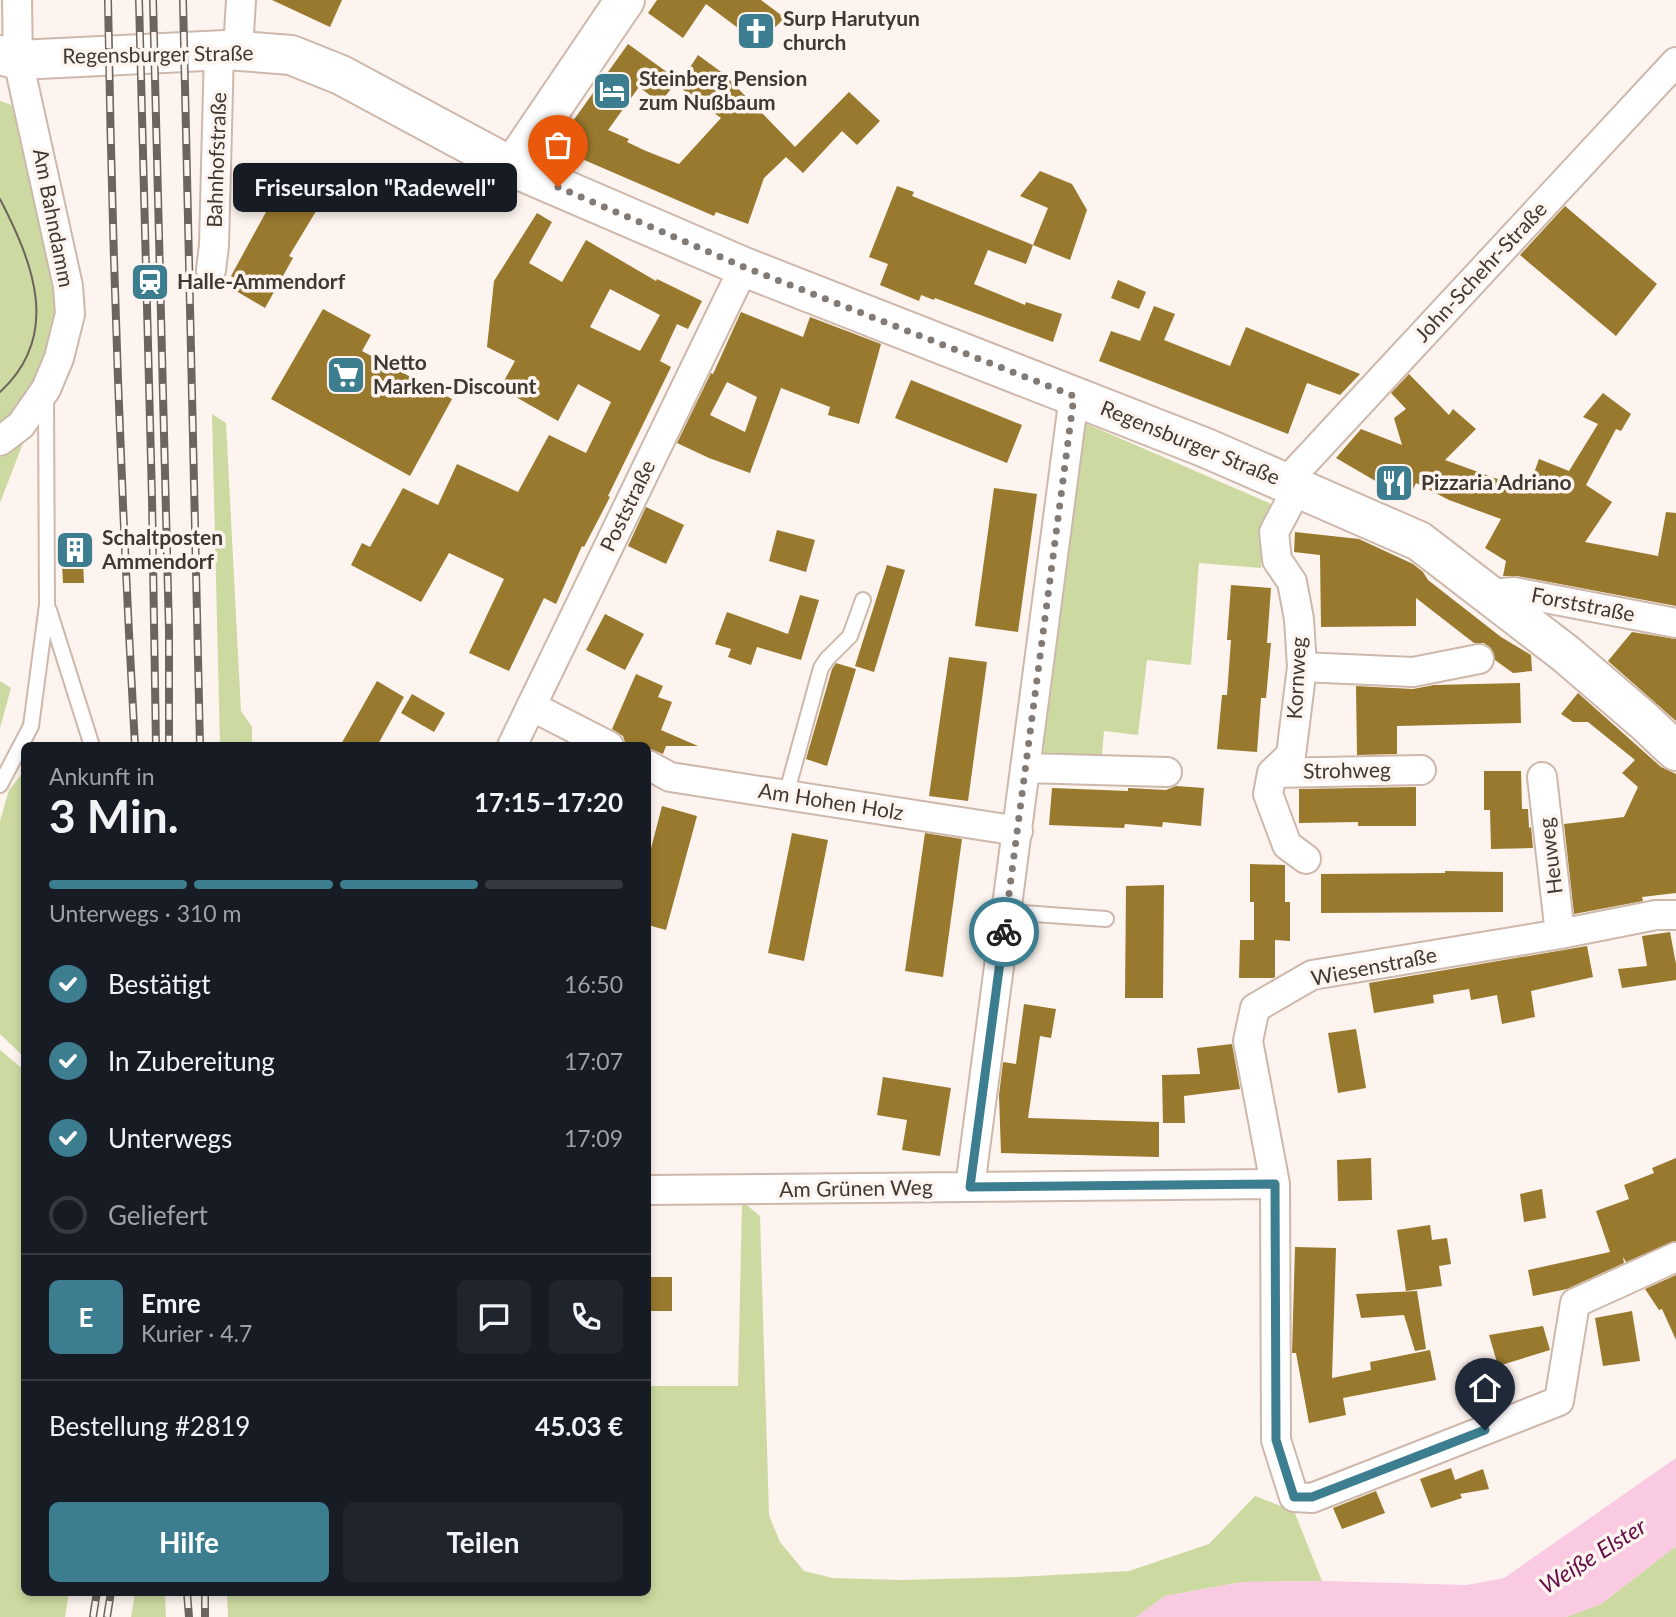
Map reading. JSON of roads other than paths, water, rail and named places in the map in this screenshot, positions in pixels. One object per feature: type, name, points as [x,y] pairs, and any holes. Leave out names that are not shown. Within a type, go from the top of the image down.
[{"type":"main road","points":[[512,167],[625,0]]},
{"type":"main road","name":"Regensburger Straße","points":[[5,56],[229,50],[291,55],[341,75],[512,167],[744,267],[1074,396],[1292,485],[1419,541],[1605,687],[1676,751]]},
{"type":"street","points":[[5,56],[17,0]]},
{"type":"street","name":"Bahnhofstraße","points":[[211,270],[229,50],[241,0]]},
{"type":"street","name":"Am Bahndamm","points":[[5,56],[68,286],[70,314],[59,358],[46,389]]},
{"type":"street","name":"John-Schehr-Straße","points":[[1292,485],[1676,61]]},
{"type":"street","name":"Poststraße","points":[[514,742],[744,267]]},
{"type":"street","points":[[0,441],[21,425],[46,389]]},
{"type":"street","points":[[970,1187],[1074,396]]},
{"type":"street","name":"Kornweg","points":[[1272,773],[1291,755],[1302,667],[1299,619],[1292,582],[1277,560],[1274,532],[1292,485]]},
{"type":"street","name":"Forststraße","points":[[1489,594],[1514,592],[1676,623]]},
{"type":"street","points":[[1302,667],[1413,672],[1479,659]]},
{"type":"street","points":[[531,706],[601,742]]},
{"type":"street","name":"Am Hohen Holz","points":[[651,767],[670,777],[1018,831]]},
{"type":"street","points":[[1025,768],[1167,772]]},
{"type":"street","name":"Strohweg","points":[[1272,773],[1421,770]]},
{"type":"street","points":[[1272,773],[1268,794],[1287,845],[1306,859]]},
{"type":"street","name":"Heuweg","points":[[1542,777],[1560,934]]},
{"type":"street","name":"Wiesenstraße","points":[[1676,915],[1656,915],[1560,934],[1312,975],[1255,1008],[1248,1041],[1275,1184],[1276,1440],[1294,1497],[1312,1497],[1559,1401],[1575,1303],[1676,1257]]},
{"type":"street","name":"Am Grünen Weg","points":[[651,1189],[1275,1184]]},
{"type":"lane","name":"Am Bahndamm","points":[[23,742],[31,726],[47,605],[46,389]]},
{"type":"lane","points":[[786,795],[821,668],[850,636],[863,600]]},
{"type":"lane","points":[[47,605],[90,742]]},
{"type":"lane","name":"Am Bahndamm","points":[[0,785],[21,745]]},
{"type":"lane","points":[[1007,912],[1106,919]]},
{"type":"water","name":"Weiße Elster","points":[[1676,1458],[1676,1546],[1601,1604],[1566,1617],[1136,1617],[1165,1596],[1243,1582],[1467,1585],[1504,1578]]},
{"type":"tram line","points":[[0,199],[23,248],[36,298],[36,323],[31,347],[19,370],[0,392]]},
{"type":"railway","points":[[108,0],[118,373],[135,742]]},
{"type":"railway","points":[[139,0],[156,742]]},
{"type":"railway","points":[[153,0],[169,631],[169,742]]},
{"type":"railway","points":[[183,0],[200,742]]},
{"type":"railway","points":[[93,1617],[96,1596]]},
{"type":"railway","points":[[107,1617],[110,1596]]},
{"type":"railway","points":[[187,1596],[189,1617]]},
{"type":"railway","points":[[205,1596],[205,1617]]},
{"type":"place","name":"Surp Harutyun church","points":[[756,31]]},
{"type":"place","name":"Steinberg Pension zum Nußbaum","points":[[612,91]]},
{"type":"place","name":"Friseursalon \"Radewell\"","points":[[558,187]]},
{"type":"place","name":"Halle-Ammendorf","points":[[150,282]]},
{"type":"place","name":"Netto Marken-Discount","points":[[346,375]]},
{"type":"place","name":"Pizzaria Adriano","points":[[1394,483]]},
{"type":"place","name":"Schaltposten Ammendorf","points":[[75,550]]}]
